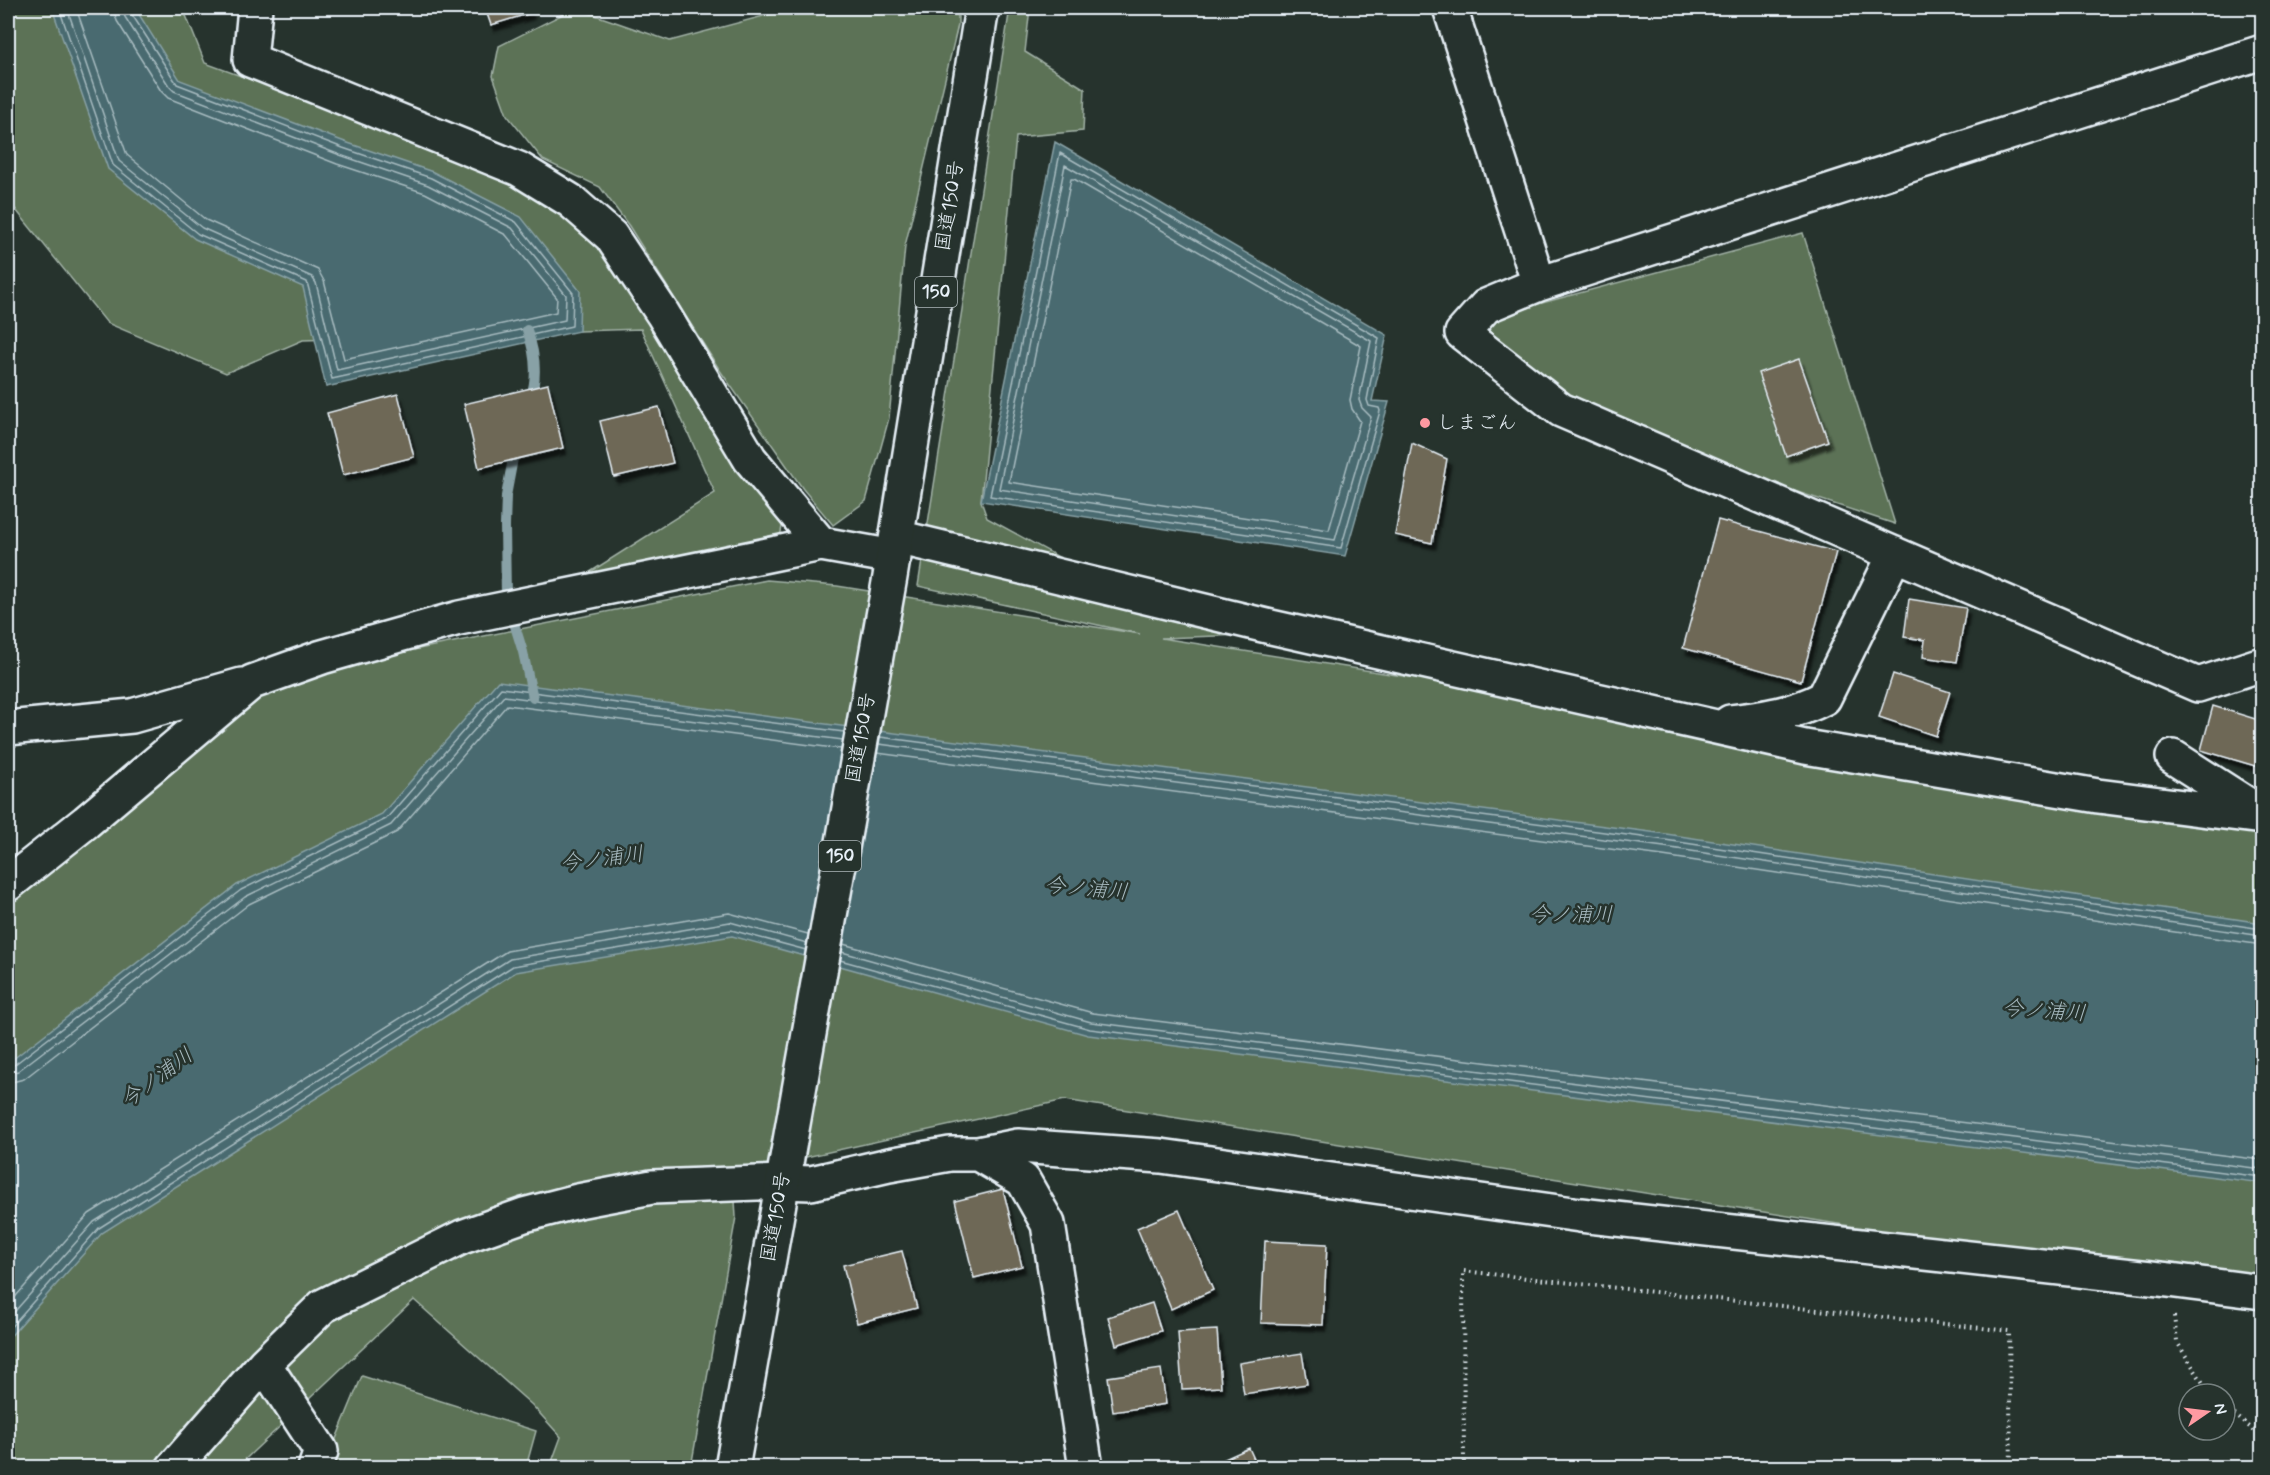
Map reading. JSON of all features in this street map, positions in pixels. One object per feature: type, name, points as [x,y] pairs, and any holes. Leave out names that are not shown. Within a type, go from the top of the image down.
[{"type":"main road","points":[[255,8],[250,60],[519,170],[571,201],[611,236],[663,314],[750,459],[821,544]]},
{"type":"main road","name":"国道150号","points":[[732,1467],[894,557],[982,8]]},
{"type":"main road","points":[[1450,8],[1539,284]]},
{"type":"main road","points":[[2262,52],[1539,284],[1486,306],[1462,333],[1561,410],[2198,685],[2262,664]]},
{"type":"main road","points":[[8,728],[132,716],[252,682],[322,657],[459,618],[821,544],[1280,629],[1840,753],[2098,796],[2262,816]]},
{"type":"main road","points":[[1707,725],[1778,716],[1824,698],[1895,554]]},
{"type":"main road","points":[[8,884],[86,822],[252,682]]},
{"type":"main road","points":[[2173,757],[2262,816]]},
{"type":"main road","points":[[173,1467],[264,1364],[323,1306],[462,1237],[524,1215],[652,1187],[811,1183],[950,1154],[978,1154],[1018,1146],[1161,1156],[1580,1215],[2262,1292]]},
{"type":"main road","points":[[978,1154],[1023,1180],[1048,1224],[1086,1467]]},
{"type":"main road","points":[[264,1364],[321,1451],[315,1467]]},
{"type":"path","points":[[1464,1467],[1463,1271],[2008,1331],[2011,1467]]},
{"type":"path","points":[[2169,1280],[2177,1342],[2202,1382]]},
{"type":"path","points":[[2237,1417],[2262,1437]]},
{"type":"green space","points":[[8,8],[183,8],[205,63],[436,147],[520,184],[610,253],[783,521],[779,543],[546,600],[715,493],[641,329],[303,340],[226,373],[107,323],[8,200],[8,102],[11,73],[8,73]]},
{"type":"green space","points":[[575,8],[670,41],[793,8],[958,8],[958,25],[905,246],[889,418],[866,501],[833,525],[803,489],[719,369],[629,226],[600,187],[543,160],[507,115],[493,76],[499,46]]},
{"type":"green space","points":[[1010,8],[1030,8],[1025,52],[1085,89],[1083,131],[1016,137],[981,501],[987,518],[1121,591],[1298,633],[1161,638],[2262,811],[2262,1292],[1065,1100],[706,1179],[734,1184],[736,1217],[691,1467],[550,1467],[561,1437],[532,1405],[414,1300],[237,1467],[8,1467],[8,904],[252,682],[767,580],[837,586],[1140,634],[918,586]]},
{"type":"green space","points":[[1803,233],[1895,524],[1612,431],[1471,322]]},
{"type":"green space","points":[[362,1376],[536,1431],[526,1467],[324,1468]]},
{"type":"water","points":[[52,8],[135,8],[180,80],[345,142],[433,172],[521,217],[580,291],[579,331],[326,387],[303,287],[195,239],[108,169]]},
{"type":"water","points":[[1055,142],[1387,335],[1372,401],[1389,402],[1345,556],[981,501]]},
{"type":"water","name":"今ノ浦川","points":[[498,681],[1666,834],[2262,923],[2262,1183],[1088,1035],[732,936],[516,972],[102,1233],[8,1339],[8,1063],[237,885],[382,814]]},
{"type":"building","points":[[485,8],[530,8],[531,13],[491,25]]},
{"type":"building","points":[[1799,359],[1828,441],[1786,456],[1758,373]]},
{"type":"building","points":[[548,384],[563,448],[479,468],[464,404]]},
{"type":"building","points":[[398,394],[414,457],[343,475],[327,413]]},
{"type":"building","points":[[659,407],[673,463],[614,477],[600,421]]},
{"type":"building","points":[[1412,443],[1447,459],[1432,543],[1395,535]]},
{"type":"building","points":[[1718,520],[1836,552],[1801,681],[1683,648]]},
{"type":"building","points":[[1909,599],[1966,608],[1957,662],[1923,657],[1925,640],[1904,637]]},
{"type":"building","points":[[1893,674],[1950,692],[1936,736],[1879,717]]},
{"type":"building","points":[[2213,706],[2262,721],[2262,768],[2201,750]]},
{"type":"building","points":[[1003,1189],[1022,1266],[974,1278],[955,1201]]},
{"type":"building","points":[[1179,1210],[1213,1290],[1171,1309],[1137,1228]]},
{"type":"building","points":[[1265,1241],[1327,1244],[1323,1325],[1261,1323]]},
{"type":"building","points":[[902,1251],[917,1308],[857,1323],[843,1265]]},
{"type":"building","points":[[1152,1303],[1161,1331],[1116,1345],[1108,1317]]},
{"type":"building","points":[[1217,1330],[1221,1387],[1182,1389],[1178,1332]]},
{"type":"building","points":[[1302,1353],[1307,1384],[1244,1394],[1239,1363]]},
{"type":"building","points":[[1161,1369],[1166,1404],[1113,1412],[1108,1377]]},
{"type":"building","points":[[1249,1448],[1258,1468],[1207,1467]]},
{"type":"waterway","points":[[527,330],[534,364],[534,382],[530,399]]},
{"type":"waterway","points":[[515,448],[506,496],[506,597],[523,652],[533,698]]},
{"type":"place","name":"しまごん","points":[[1425,423]]}]
